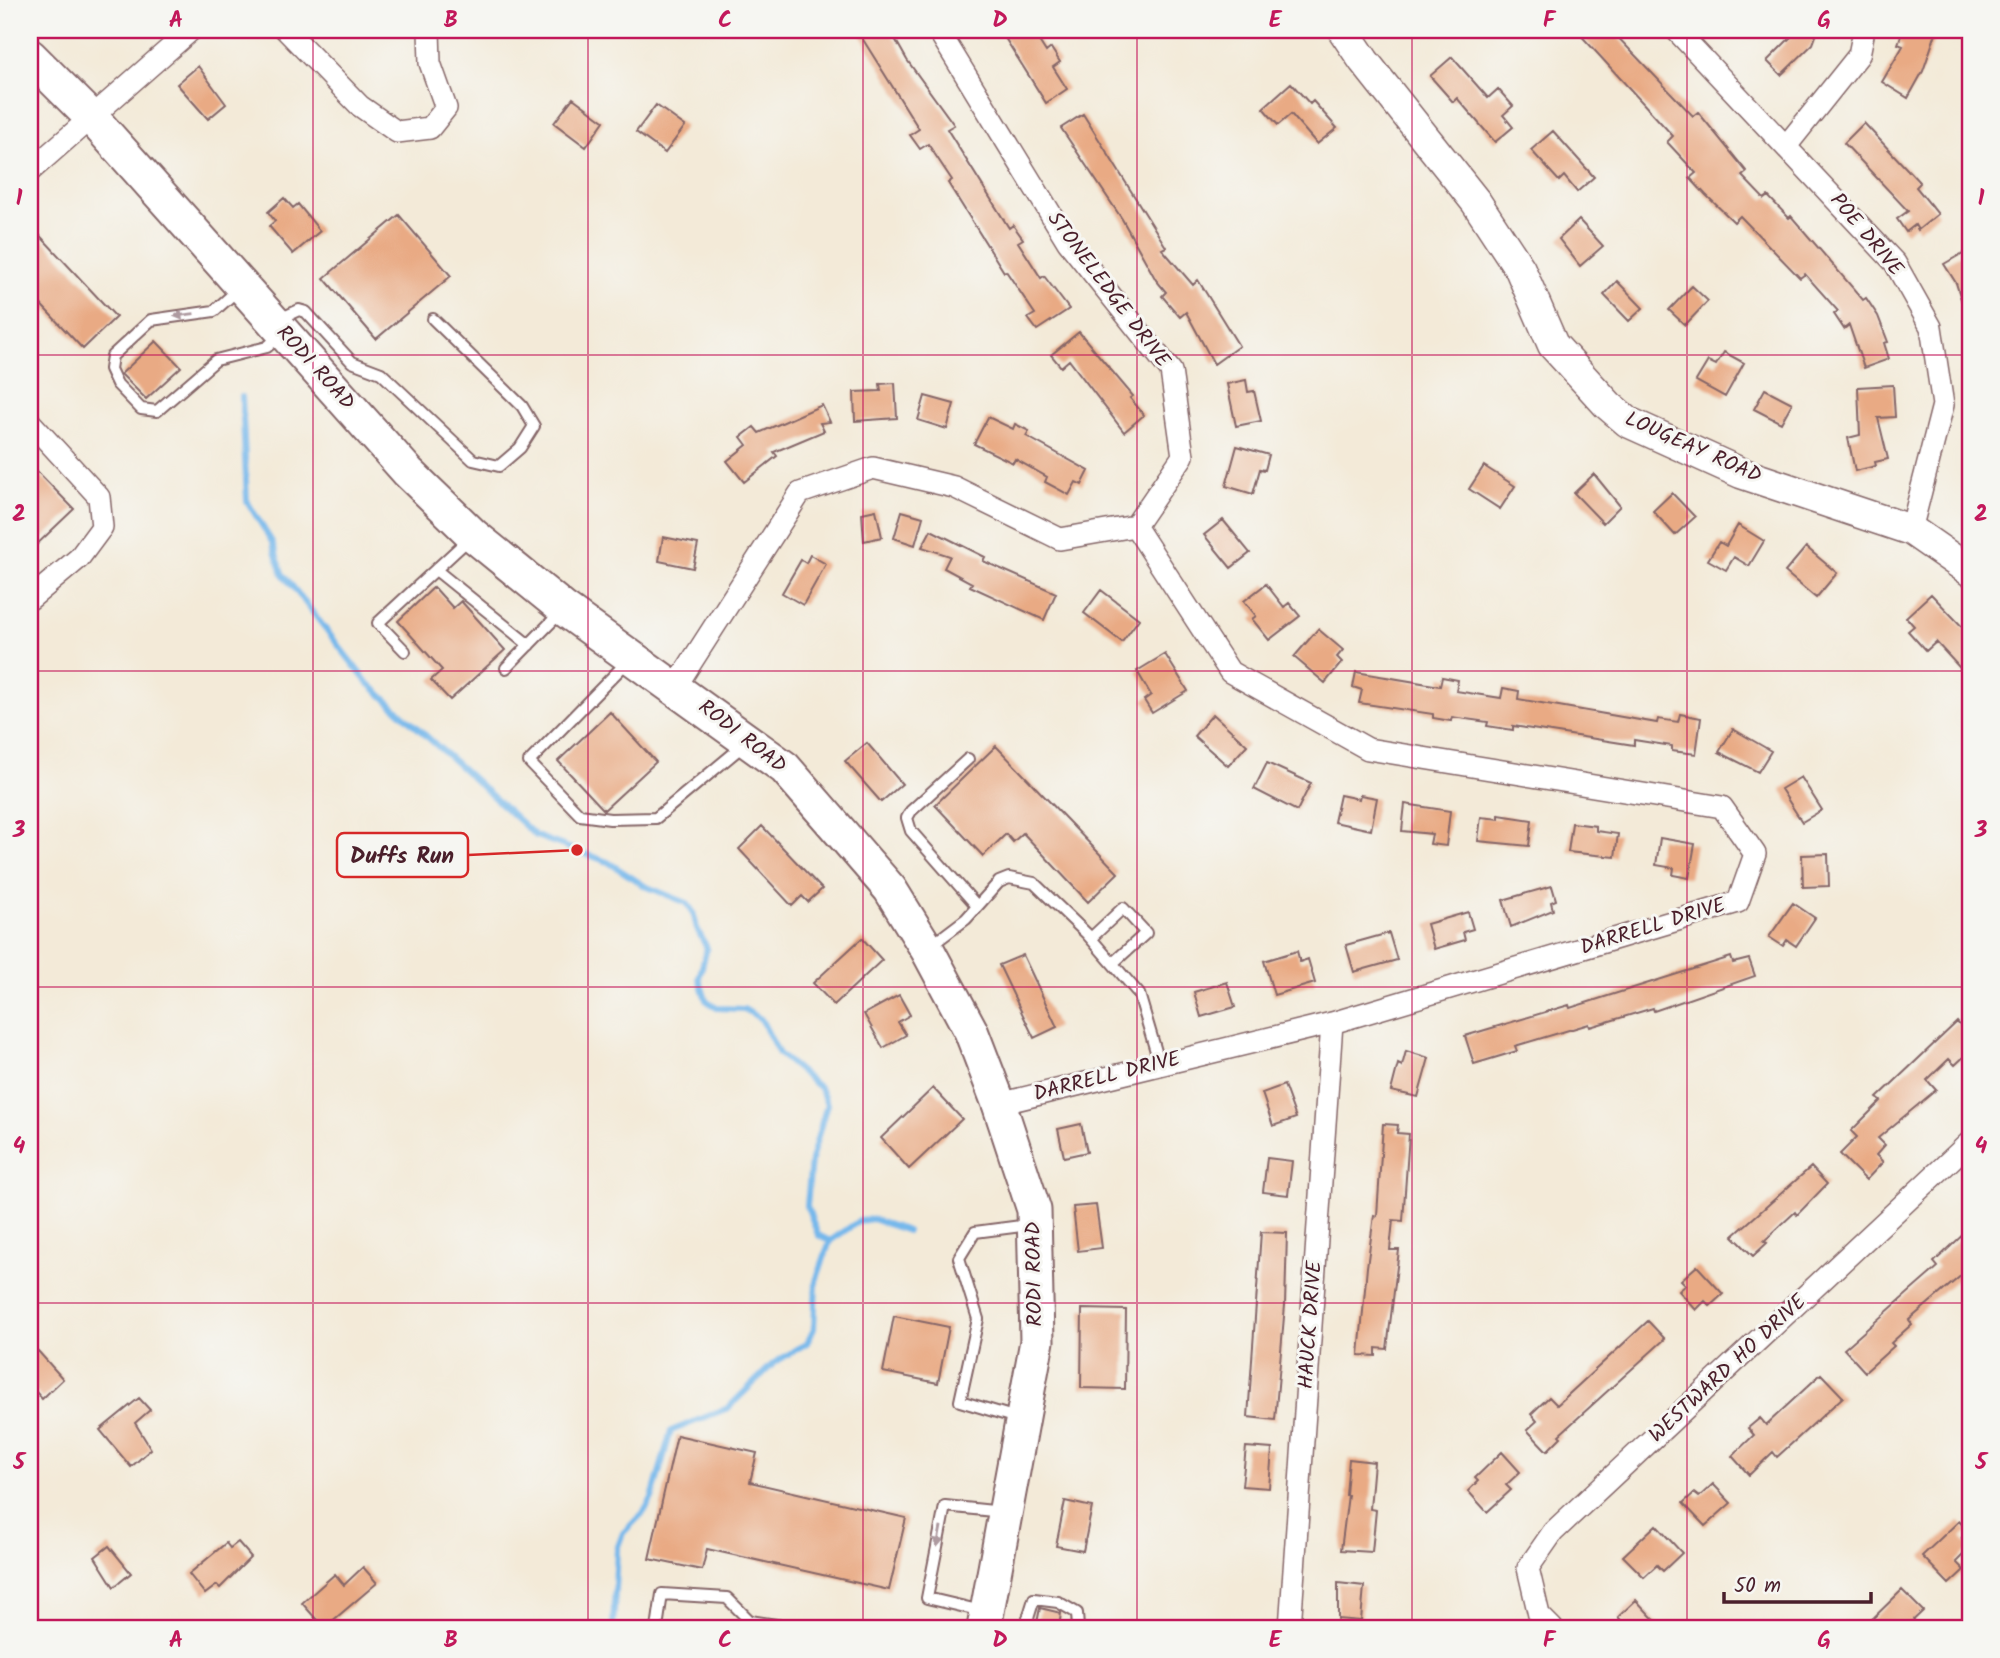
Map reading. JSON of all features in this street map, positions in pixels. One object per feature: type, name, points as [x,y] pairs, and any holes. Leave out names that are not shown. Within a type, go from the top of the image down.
[{"type":"main road","name":"RODI ROAD","points":[[30,57],[92,118],[408,472],[473,535],[564,609],[676,686],[785,768],[890,889],[927,949],[971,1031],[999,1104],[1034,1210],[1037,1341],[986,1620]]},
{"type":"street","points":[[30,172],[191,30]]},
{"type":"street","points":[[286,30],[360,106],[397,132],[430,128],[446,108],[430,63],[429,30]]},
{"type":"street","name":"STONELEDGE DRIVE","points":[[938,30],[1068,242],[1171,371],[1183,456],[1135,526]]},
{"type":"street","name":"LOUGEAY ROAD","points":[[1343,30],[1364,61],[1476,202],[1520,269],[1553,345],[1608,405],[1628,422],[1741,473],[1911,530],[1970,571]]},
{"type":"street","name":"POE DRIVE","points":[[1676,30],[1787,145],[1895,263],[1931,327],[1943,405],[1911,530]]},
{"type":"street","points":[[1787,145],[1859,55],[1864,30]]},
{"type":"street","points":[[30,422],[99,497],[102,527],[79,558],[30,599]]},
{"type":"street","points":[[676,686],[800,493],[873,468],[954,487],[1060,539],[1135,526]]},
{"type":"street","name":"DARRELL DRIVE","points":[[999,1104],[1332,1023],[1738,902],[1755,854],[1722,807],[1368,749],[1230,672],[1135,526]]},
{"type":"street","name":"HAUCK DRIVE","points":[[1290,1628],[1332,1023]]},
{"type":"street","name":"WESTWARD HO DRIVE","points":[[1546,1621],[1528,1568],[1553,1532],[1970,1142]]},
{"type":"lane","points":[[242,286],[214,312],[151,320],[112,356],[110,369],[117,384],[141,409],[157,411],[215,360],[267,347],[279,327],[299,310],[306,312],[352,362],[381,373],[473,460],[499,466],[520,448],[534,426],[522,406],[433,319]]},
{"type":"lane","points":[[405,651],[378,623],[473,535]]},
{"type":"lane","points":[[436,570],[529,645]]},
{"type":"lane","points":[[506,668],[564,609]]},
{"type":"lane","points":[[632,657],[529,762],[580,815],[610,820],[656,818],[749,740]]},
{"type":"lane","points":[[968,759],[911,811],[907,818],[911,831],[977,906]]},
{"type":"lane","points":[[927,949],[956,928],[999,882],[1009,878],[1034,883],[1091,938],[1139,994],[1160,1065]]},
{"type":"lane","points":[[1091,938],[1123,908],[1146,933],[1113,963]]},
{"type":"lane","points":[[1023,1419],[960,1401],[978,1319],[959,1258],[975,1232],[1034,1224]]},
{"type":"lane","points":[[986,1620],[927,1598],[945,1506],[1006,1512]]},
{"type":"lane","points":[[657,1628],[662,1594],[727,1598],[750,1621],[796,1628]]},
{"type":"lane","points":[[1024,1628],[1034,1600],[1058,1602],[1077,1613],[1077,1628]]},
{"type":"building","points":[[857,30],[890,30],[907,60],[954,125],[947,129],[1009,228],[1013,225],[1023,239],[1018,242],[1041,278],[1044,276],[1069,309],[1037,330],[1028,318],[1035,314],[1006,271],[1004,272],[948,183],[952,180],[928,144],[920,149],[910,135],[919,129]]},
{"type":"building","points":[[1000,30],[1032,30],[1046,52],[1051,48],[1060,62],[1053,67],[1067,89],[1046,103]]},
{"type":"building","points":[[1576,30],[1611,30],[1693,116],[1698,112],[1747,172],[1742,176],[1764,199],[1768,196],[1789,218],[1791,216],[1863,300],[1866,298],[1878,316],[1888,342],[1884,343],[1889,359],[1864,368],[1849,325],[1844,329],[1834,314],[1838,311],[1805,274],[1800,278],[1740,216],[1734,222],[1690,178],[1696,173],[1667,142],[1673,136]]},
{"type":"building","points":[[1794,30],[1818,30],[1813,44],[1781,75],[1767,61],[1791,37]]},
{"type":"building","points":[[1903,30],[1937,30],[1923,71],[1908,98],[1882,82],[1903,46],[1898,44]]},
{"type":"building","points":[[1452,57],[1488,98],[1498,89],[1513,106],[1503,115],[1513,127],[1495,142],[1457,98],[1453,102],[1430,76]]},
{"type":"building","points":[[198,66],[226,104],[208,119],[177,84]]},
{"type":"building","points":[[1291,83],[1310,104],[1313,101],[1337,128],[1317,144],[1291,114],[1278,125],[1263,108]]},
{"type":"building","points":[[573,98],[604,121],[586,147],[554,123]]},
{"type":"building","points":[[656,105],[685,126],[665,153],[636,132]]},
{"type":"building","points":[[1083,114],[1166,247],[1162,249],[1193,285],[1198,280],[1239,346],[1214,364],[1186,312],[1180,317],[1162,296],[1166,292],[1156,280],[1122,219],[1061,128]]},
{"type":"building","points":[[1864,123],[1920,183],[1916,187],[1938,214],[1918,230],[1915,225],[1906,232],[1897,219],[1908,211],[1844,143]]},
{"type":"building","points":[[1553,131],[1594,177],[1577,192],[1564,176],[1559,181],[1531,150]]},
{"type":"building","points":[[284,198],[293,208],[298,204],[320,231],[293,254],[269,226],[275,221],[268,212]]},
{"type":"building","points":[[399,215],[451,276],[376,339],[324,278]]},
{"type":"building","points":[[1579,220],[1603,246],[1580,266],[1559,239]]},
{"type":"building","points":[[30,225],[116,317],[83,349],[30,293]]},
{"type":"building","points":[[1963,253],[1970,264],[1970,318],[1967,318],[1956,283],[1944,264]]},
{"type":"building","points":[[1617,281],[1643,308],[1629,321],[1604,295]]},
{"type":"building","points":[[1692,286],[1708,301],[1685,325],[1669,310]]},
{"type":"building","points":[[1079,332],[1133,396],[1130,398],[1144,415],[1124,432],[1069,360],[1061,367],[1051,355]]},
{"type":"building","points":[[156,341],[181,367],[146,399],[121,374]]},
{"type":"building","points":[[1724,352],[1744,363],[1725,397],[1696,381],[1708,361],[1716,365]]},
{"type":"building","points":[[1246,380],[1248,392],[1254,391],[1261,421],[1236,426],[1227,384]]},
{"type":"building","points":[[895,383],[897,418],[855,421],[854,392],[881,391],[880,384]]},
{"type":"building","points":[[1893,385],[1895,417],[1878,418],[1888,459],[1875,462],[1876,466],[1855,471],[1848,438],[1860,435],[1858,387]]},
{"type":"building","points":[[1765,389],[1792,403],[1781,423],[1754,409]]},
{"type":"building","points":[[925,396],[954,404],[947,429],[918,420]]},
{"type":"building","points":[[822,405],[830,422],[820,423],[824,431],[774,452],[777,456],[744,482],[727,461],[747,445],[741,437],[754,427],[759,433]]},
{"type":"building","points":[[988,417],[1013,429],[1015,424],[1029,431],[1026,436],[1089,471],[1082,485],[1076,482],[1069,495],[1045,482],[1047,477],[1015,459],[1013,463],[974,444]]},
{"type":"building","points":[[1237,446],[1269,455],[1265,470],[1260,469],[1253,494],[1226,486]]},
{"type":"building","points":[[30,464],[74,509],[30,551]]},
{"type":"building","points":[[1484,466],[1515,486],[1500,509],[1469,489]]},
{"type":"building","points":[[1594,474],[1620,506],[1603,523],[1574,493]]},
{"type":"building","points":[[1672,493],[1695,517],[1675,535],[1653,511]]},
{"type":"building","points":[[876,510],[882,537],[864,541],[862,513]]},
{"type":"building","points":[[902,511],[923,517],[915,545],[894,538]]},
{"type":"building","points":[[1223,520],[1250,553],[1231,568],[1204,535]]},
{"type":"building","points":[[1738,525],[1764,541],[1749,566],[1734,557],[1726,570],[1708,560],[1719,542],[1726,546]]},
{"type":"building","points":[[931,530],[985,557],[983,561],[1056,593],[1044,620],[970,586],[972,583],[944,568],[950,556],[922,547]]},
{"type":"building","points":[[663,537],[698,544],[693,568],[659,561]]},
{"type":"building","points":[[1806,547],[1837,573],[1816,598],[1785,572]]},
{"type":"building","points":[[810,555],[826,564],[803,605],[782,593],[801,560],[806,563]]},
{"type":"building","points":[[1266,584],[1284,607],[1289,603],[1300,616],[1269,640],[1252,619],[1256,616],[1244,601]]},
{"type":"building","points":[[434,587],[453,608],[461,601],[505,650],[450,700],[431,680],[442,670],[398,621]]},
{"type":"building","points":[[1101,590],[1139,619],[1122,642],[1084,613]]},
{"type":"building","points":[[1931,594],[1970,635],[1970,679],[1936,642],[1926,651],[1908,631],[1914,626],[1906,617]]},
{"type":"building","points":[[1318,629],[1343,650],[1337,657],[1342,662],[1325,683],[1294,657]]},
{"type":"building","points":[[1165,654],[1188,691],[1152,713],[1144,700],[1151,695],[1137,671]]},
{"type":"building","points":[[1356,672],[1440,686],[1442,677],[1458,680],[1456,691],[1501,698],[1503,688],[1519,691],[1518,699],[1657,723],[1658,719],[1678,722],[1680,714],[1701,718],[1696,754],[1672,751],[1672,746],[1634,740],[1634,745],[1513,726],[1513,730],[1487,726],[1488,722],[1452,717],[1451,721],[1433,718],[1433,714],[1359,703],[1362,690],[1353,687]]},
{"type":"building","points":[[610,712],[656,762],[604,810],[558,761]]},
{"type":"building","points":[[1213,714],[1247,745],[1228,766],[1194,736]]},
{"type":"building","points":[[1733,729],[1771,751],[1758,772],[1719,752]]},
{"type":"building","points":[[867,743],[902,784],[881,802],[845,761]]},
{"type":"building","points":[[996,746],[1118,873],[1088,902],[1023,833],[1013,842],[1006,834],[983,856],[935,805]]},
{"type":"building","points":[[1267,763],[1311,783],[1297,811],[1254,789]]},
{"type":"building","points":[[1801,777],[1822,810],[1802,822],[1781,789]]},
{"type":"building","points":[[1340,795],[1359,799],[1360,795],[1377,798],[1371,830],[1334,822]]},
{"type":"building","points":[[1405,804],[1450,811],[1446,846],[1430,844],[1432,834],[1402,831]]},
{"type":"building","points":[[1499,815],[1532,820],[1529,846],[1478,841],[1481,817],[1499,819]]},
{"type":"building","points":[[1572,823],[1596,826],[1596,831],[1618,834],[1615,857],[1568,852]]},
{"type":"building","points":[[762,826],[822,889],[808,902],[802,896],[792,906],[739,849]]},
{"type":"building","points":[[1660,838],[1695,844],[1689,878],[1673,875],[1674,868],[1656,865]]},
{"type":"building","points":[[1828,854],[1829,886],[1803,887],[1802,855]]},
{"type":"building","points":[[1552,886],[1556,900],[1551,902],[1553,910],[1511,927],[1503,900]]},
{"type":"building","points":[[1793,903],[1815,918],[1796,946],[1787,940],[1783,946],[1769,937]]},
{"type":"building","points":[[1468,912],[1473,929],[1463,932],[1465,940],[1434,949],[1427,924]]},
{"type":"building","points":[[1389,933],[1397,960],[1354,972],[1346,945]]},
{"type":"building","points":[[862,938],[882,960],[834,1005],[813,983]]},
{"type":"building","points":[[1297,951],[1300,962],[1308,959],[1315,983],[1274,995],[1264,961]]},
{"type":"building","points":[[1023,955],[1057,1027],[1034,1038],[999,965]]},
{"type":"building","points":[[1731,957],[1733,963],[1749,959],[1755,976],[1654,1011],[1653,1008],[1590,1027],[1589,1024],[1515,1046],[1517,1051],[1474,1064],[1465,1036],[1569,1005],[1570,1008]]},
{"type":"building","points":[[1227,982],[1235,1007],[1201,1017],[1194,992]]},
{"type":"building","points":[[899,995],[910,1015],[898,1022],[906,1035],[883,1048],[864,1014]]},
{"type":"building","points":[[1957,1022],[1963,1029],[1970,1022],[1970,1051],[1955,1065],[1949,1059],[1927,1080],[1936,1090],[1878,1138],[1885,1145],[1876,1155],[1883,1162],[1866,1180],[1840,1154],[1857,1137],[1851,1131],[1881,1101],[1877,1098]]},
{"type":"building","points":[[1406,1051],[1429,1058],[1418,1097],[1391,1091],[1398,1064],[1402,1066]]},
{"type":"building","points":[[1284,1085],[1296,1118],[1273,1126],[1262,1093]]},
{"type":"building","points":[[933,1088],[962,1119],[909,1169],[881,1138]]},
{"type":"building","points":[[1081,1124],[1087,1152],[1064,1157],[1058,1129]]},
{"type":"building","points":[[1383,1124],[1398,1125],[1397,1133],[1409,1134],[1403,1221],[1393,1220],[1390,1250],[1399,1250],[1387,1349],[1376,1348],[1376,1356],[1359,1355],[1367,1267],[1374,1215],[1377,1216]]},
{"type":"building","points":[[1267,1158],[1292,1161],[1288,1195],[1263,1192]]},
{"type":"building","points":[[1811,1167],[1827,1184],[1797,1215],[1795,1212],[1764,1241],[1767,1243],[1753,1256],[1733,1236]]},
{"type":"building","points":[[1096,1205],[1102,1248],[1078,1251],[1073,1207]]},
{"type":"building","points":[[1970,1228],[1970,1268],[1909,1320],[1912,1324],[1891,1343],[1894,1346],[1865,1372],[1844,1349],[1938,1267],[1934,1262]]},
{"type":"building","points":[[1261,1232],[1287,1233],[1285,1305],[1275,1420],[1248,1417]]},
{"type":"building","points":[[1697,1266],[1723,1294],[1710,1306],[1705,1301],[1696,1310],[1679,1291],[1686,1285],[1681,1280]]},
{"type":"building","points":[[1082,1309],[1126,1310],[1125,1389],[1081,1388]]},
{"type":"building","points":[[894,1316],[949,1327],[938,1383],[883,1372]]},
{"type":"building","points":[[1648,1321],[1665,1339],[1559,1435],[1561,1437],[1547,1451],[1527,1430],[1537,1421],[1531,1414],[1549,1397],[1557,1405]]},
{"type":"building","points":[[38,1351],[63,1379],[42,1399],[30,1385],[30,1358]]},
{"type":"building","points":[[1821,1374],[1843,1397],[1777,1457],[1773,1452],[1749,1475],[1732,1456],[1754,1435],[1748,1428],[1760,1418],[1766,1425]]},
{"type":"building","points":[[139,1398],[150,1410],[135,1423],[151,1449],[131,1467],[100,1430]]},
{"type":"building","points":[[677,1435],[757,1453],[750,1482],[906,1518],[889,1590],[707,1549],[702,1570],[649,1559]]},
{"type":"building","points":[[1246,1447],[1272,1449],[1269,1488],[1242,1486]]},
{"type":"building","points":[[1502,1452],[1520,1472],[1506,1485],[1511,1490],[1487,1512],[1468,1491],[1478,1481],[1475,1478]]},
{"type":"building","points":[[1349,1459],[1374,1462],[1370,1509],[1376,1510],[1372,1552],[1341,1550],[1348,1495]]},
{"type":"building","points":[[1713,1484],[1731,1503],[1705,1526],[1683,1503],[1694,1493],[1699,1497]]},
{"type":"building","points":[[1065,1501],[1092,1507],[1083,1551],[1056,1546]]},
{"type":"building","points":[[1959,1521],[1969,1532],[1962,1538],[1970,1548],[1956,1562],[1964,1570],[1949,1584],[1922,1556]]},
{"type":"building","points":[[1656,1525],[1682,1553],[1663,1571],[1657,1565],[1644,1577],[1623,1556]]},
{"type":"building","points":[[238,1542],[251,1557],[220,1588],[217,1585],[205,1594],[189,1574],[226,1543],[230,1548]]},
{"type":"building","points":[[109,1546],[131,1573],[114,1587],[95,1557]]},
{"type":"building","points":[[363,1567],[377,1583],[324,1628],[302,1603],[335,1574],[344,1585]]},
{"type":"building","points":[[1338,1583],[1364,1586],[1361,1621],[1338,1619]]},
{"type":"building","points":[[1902,1590],[1923,1611],[1905,1628],[1863,1628]]},
{"type":"building","points":[[1636,1600],[1662,1628],[1628,1628],[1618,1617]]},
{"type":"building","points":[[1040,1608],[1061,1613],[1059,1628],[1036,1628]]},
{"type":"waterway","points":[[242,397],[247,501],[272,542],[282,573],[366,681],[536,836],[608,862],[645,886],[687,903],[707,948],[699,978],[706,1000],[717,1008],[744,1009],[761,1019],[779,1054],[820,1088],[827,1104],[811,1160],[807,1206],[818,1235],[830,1241],[859,1221],[872,1219],[907,1231]]},
{"type":"waterway","points":[[613,1628],[617,1549],[623,1533],[644,1512],[652,1498],[671,1431],[728,1408],[774,1363],[807,1343],[814,1329],[816,1281],[830,1241]]},
{"type":"place","name":"Duffs Run","points":[[577,850]]}]
